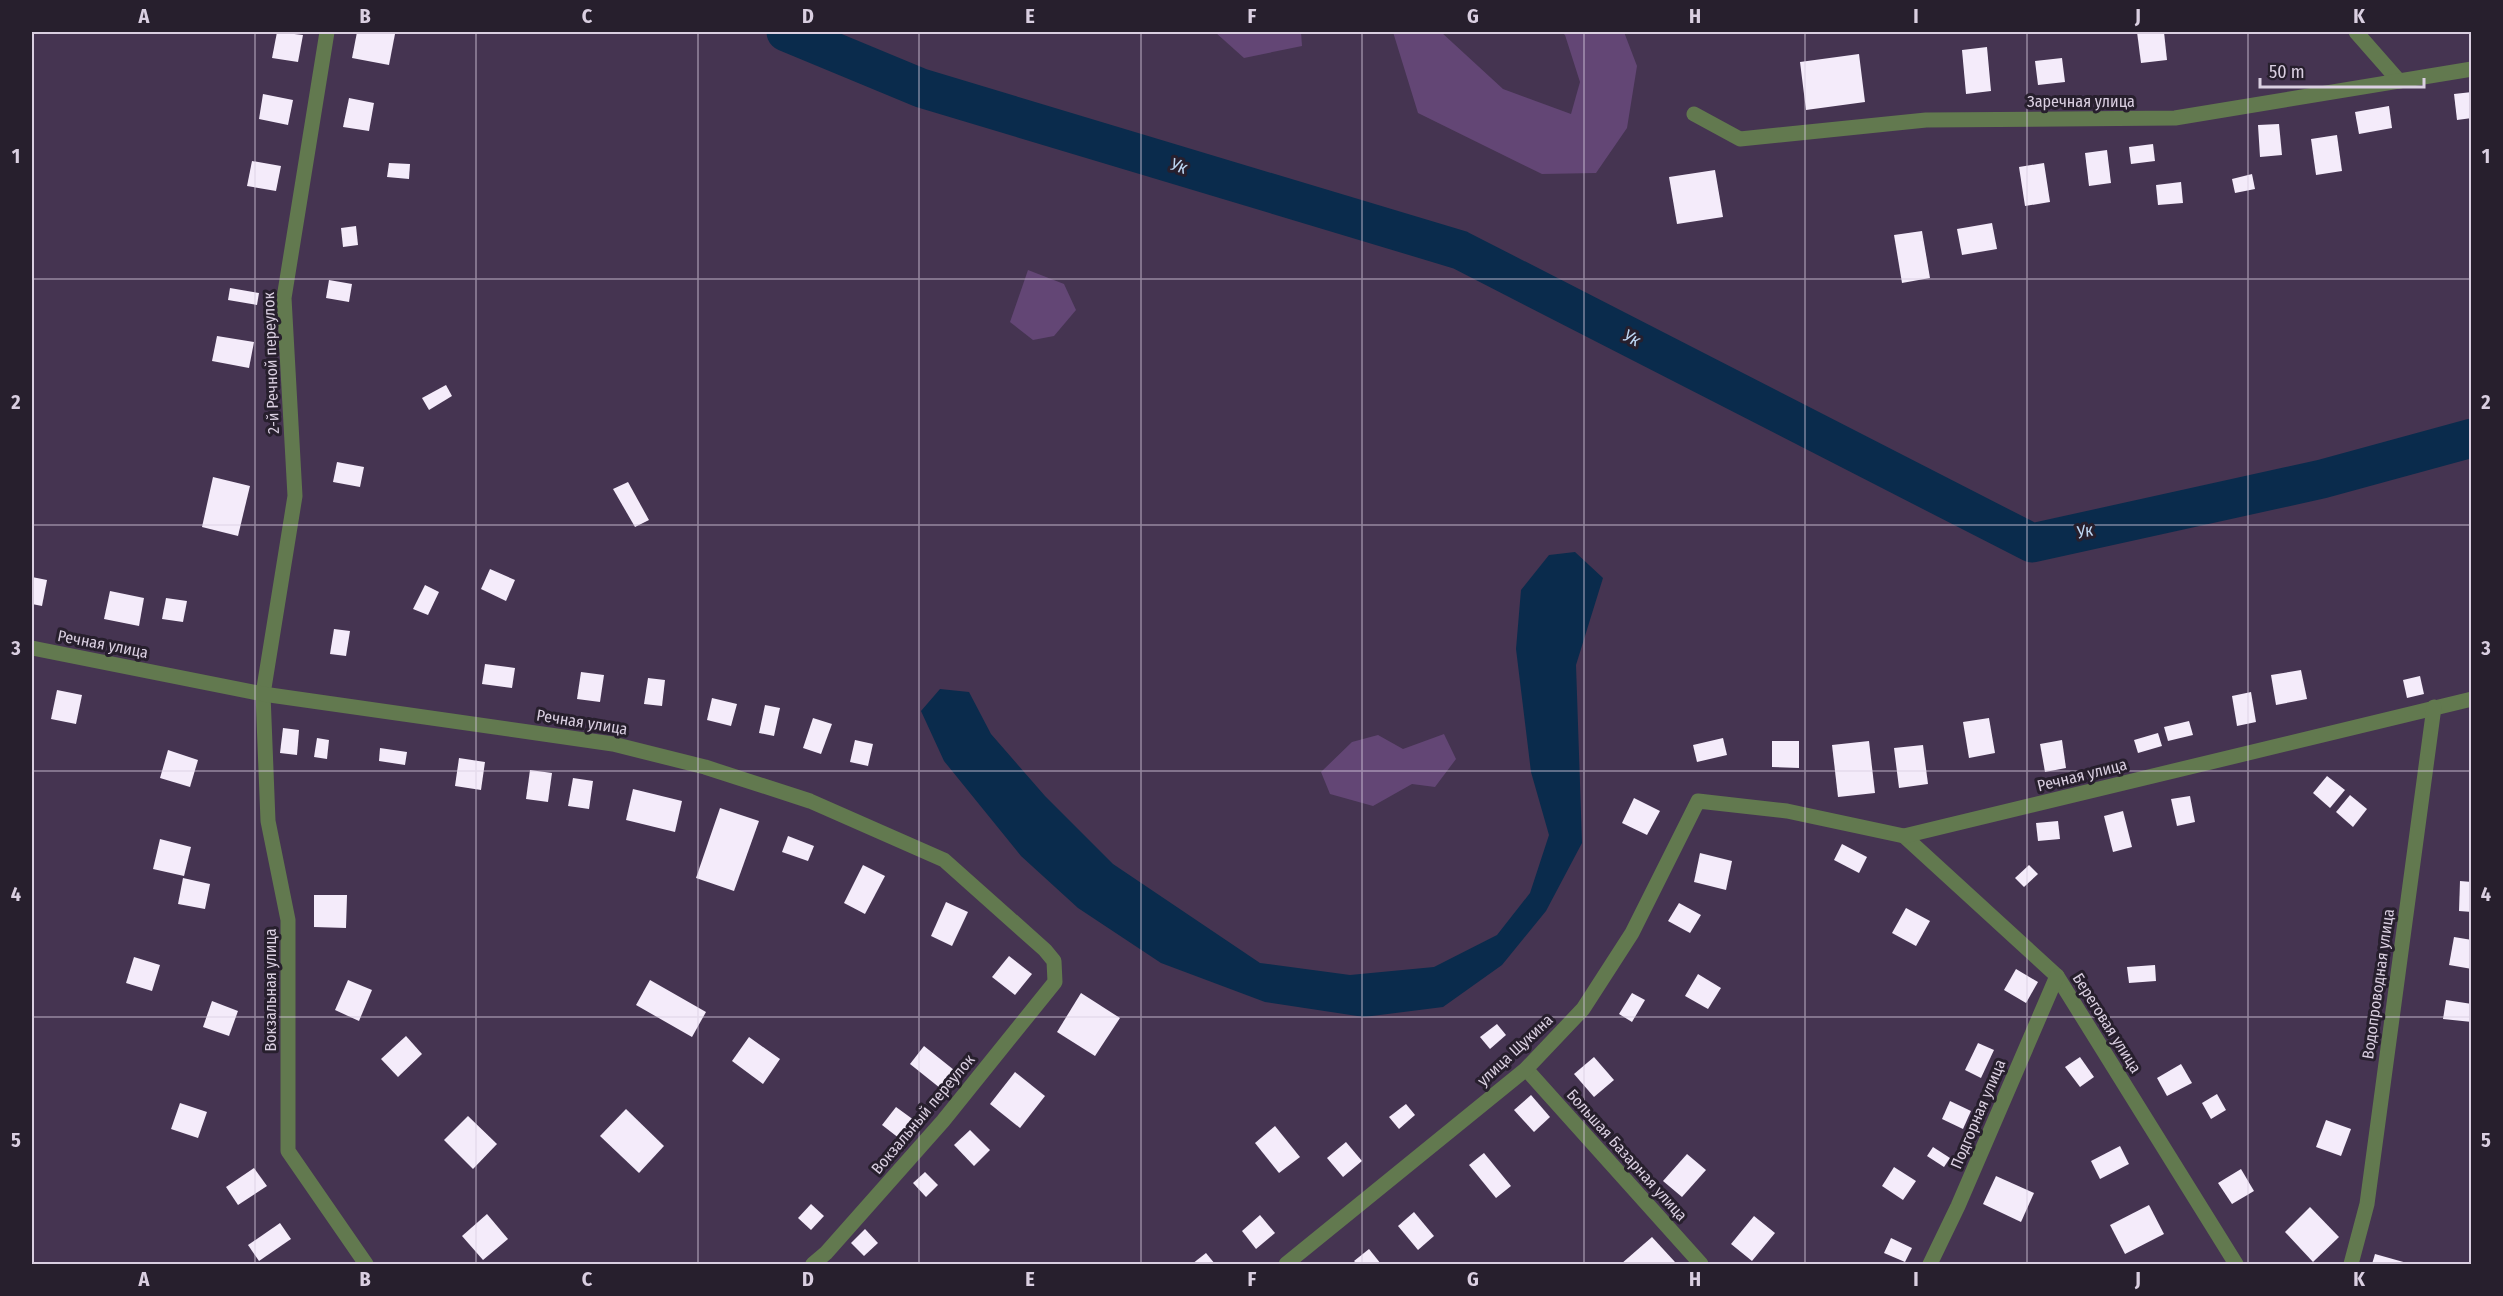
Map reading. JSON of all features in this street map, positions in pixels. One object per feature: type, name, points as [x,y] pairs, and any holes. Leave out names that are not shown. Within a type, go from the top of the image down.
[{"type":"street","name":"2-й Речной переулок","points":[[263,694],[295,496],[284,298],[327,32]]},
{"type":"street","points":[[2356,32],[2400,81]]},
{"type":"street","name":"Заречная улица","points":[[1694,114],[1740,139],[1926,120],[2175,118],[2472,69]]},
{"type":"street","name":"Речная улица","points":[[32,648],[263,694],[613,744],[705,767],[810,801],[944,860],[1045,950],[1054,962],[1055,982]]},
{"type":"street","name":"Вокзальная улица","points":[[263,694],[268,821],[288,920],[288,1151],[366,1264]]},
{"type":"street","name":"Речная улица","points":[[1698,801],[1787,811],[1904,836],[2472,699]]},
{"type":"street","name":"Водопроводная улица","points":[[2351,1264],[2367,1204],[2434,707]]},
{"type":"street","name":"улица Щукина","points":[[1286,1264],[1526,1069],[1583,1009],[1632,933],[1698,801]]},
{"type":"street","name":"Береговая улица","points":[[1904,836],[2057,976],[2236,1264]]},
{"type":"street","name":"Подгорная улица","points":[[1930,1264],[1958,1206],[2057,976]]},
{"type":"street","name":"Вокзальный переулок","points":[[813,1264],[831,1259],[1055,982]]},
{"type":"street","name":"Большая Базарная улица","points":[[1526,1069],[1701,1264]]},
{"type":"shaded area","points":[[1215,32],[1301,32],[1302,46],[1244,58]]},
{"type":"shaded area","points":[[1393,32],[1441,32],[1503,89],[1571,114],[1580,82],[1565,35],[1561,32],[1624,32],[1637,66],[1627,128],[1596,173],[1542,174],[1418,113]]},
{"type":"shaded area","points":[[1028,270],[1064,284],[1076,310],[1054,336],[1033,340],[1010,322]]},
{"type":"shaded area","points":[[1444,734],[1456,759],[1435,787],[1412,784],[1373,806],[1330,794],[1321,772],[1352,742],[1378,735],[1403,749]]},
{"type":"water","points":[[1575,552],[1603,578],[1576,665],[1582,843],[1546,911],[1502,965],[1443,1007],[1364,1017],[1265,1002],[1161,963],[1078,908],[1021,856],[944,761],[921,711],[940,689],[969,692],[991,734],[1045,796],[1113,864],[1260,963],[1350,975],[1434,967],[1497,935],[1530,893],[1549,835],[1531,772],[1516,649],[1521,590],[1549,555]]},
{"type":"building","points":[[277,32],[303,35],[298,62],[272,58]]},
{"type":"building","points":[[357,32],[395,34],[389,65],[352,58]]},
{"type":"building","points":[[2137,32],[2164,32],[2167,60],[2141,63]]},
{"type":"building","points":[[1987,47],[1991,91],[1966,94],[1962,50]]},
{"type":"building","points":[[1859,54],[1865,102],[1806,110],[1800,62]]},
{"type":"building","points":[[2062,58],[2065,82],[2038,85],[2035,61]]},
{"type":"building","points":[[2472,92],[2472,118],[2457,120],[2454,94]]},
{"type":"building","points":[[263,94],[293,100],[288,125],[259,119]]},
{"type":"building","points":[[349,98],[374,103],[369,131],[343,127]]},
{"type":"building","points":[[2389,106],[2392,128],[2359,134],[2355,112]]},
{"type":"building","points":[[2279,124],[2282,155],[2260,157],[2258,125]]},
{"type":"building","points":[[2337,135],[2342,171],[2316,175],[2311,139]]},
{"type":"building","points":[[2153,144],[2155,161],[2131,164],[2129,147]]},
{"type":"building","points":[[2107,150],[2111,183],[2089,186],[2085,153]]},
{"type":"building","points":[[252,161],[281,166],[276,191],[247,186]]},
{"type":"building","points":[[389,163],[410,164],[409,179],[387,177]]},
{"type":"building","points":[[2044,163],[2050,202],[2025,206],[2019,167]]},
{"type":"building","points":[[1715,170],[1723,217],[1677,224],[1669,177]]},
{"type":"building","points":[[2252,174],[2255,189],[2235,193],[2232,179]]},
{"type":"building","points":[[2181,182],[2183,203],[2158,205],[2156,185]]},
{"type":"building","points":[[1992,223],[1997,249],[1962,255],[1957,229]]},
{"type":"building","points":[[356,226],[358,245],[343,247],[341,228]]},
{"type":"building","points":[[1922,231],[1930,278],[1902,283],[1894,235]]},
{"type":"building","points":[[329,280],[352,284],[349,302],[326,298]]},
{"type":"building","points":[[230,288],[259,293],[257,305],[228,300]]},
{"type":"building","points":[[217,336],[254,342],[249,368],[212,361]]},
{"type":"building","points":[[446,385],[452,396],[429,410],[422,398]]},
{"type":"building","points":[[337,462],[364,467],[360,487],[333,482]]},
{"type":"building","points":[[213,477],[250,486],[238,536],[202,527]]},
{"type":"building","points":[[628,482],[649,520],[635,527],[613,489]]},
{"type":"building","points":[[490,569],[515,580],[506,601],[481,589]]},
{"type":"building","points":[[32,577],[47,580],[42,606],[32,604]]},
{"type":"building","points":[[425,585],[439,592],[428,615],[413,609]]},
{"type":"building","points":[[110,591],[144,598],[139,626],[104,619]]},
{"type":"building","points":[[166,598],[187,601],[183,622],[162,619]]},
{"type":"building","points":[[334,629],[350,631],[346,656],[330,654]]},
{"type":"building","points":[[485,664],[515,668],[512,688],[482,684]]},
{"type":"building","points":[[2301,670],[2307,699],[2276,705],[2271,675]]},
{"type":"building","points":[[581,672],[604,675],[600,702],[577,699]]},
{"type":"building","points":[[2420,676],[2424,694],[2407,698],[2403,680]]},
{"type":"building","points":[[648,678],[665,680],[662,706],[644,704]]},
{"type":"building","points":[[57,690],[82,695],[76,724],[51,719]]},
{"type":"building","points":[[2251,692],[2256,722],[2237,726],[2232,696]]},
{"type":"building","points":[[712,698],[737,704],[731,726],[707,720]]},
{"type":"building","points":[[765,705],[780,708],[774,736],[759,733]]},
{"type":"building","points":[[813,718],[832,724],[821,754],[803,748]]},
{"type":"building","points":[[1989,718],[1995,753],[1969,758],[1963,722]]},
{"type":"building","points":[[2189,721],[2193,735],[2168,741],[2164,727]]},
{"type":"building","points":[[283,728],[299,730],[297,755],[280,753]]},
{"type":"building","points":[[2158,733],[2162,746],[2138,753],[2134,740]]},
{"type":"building","points":[[317,738],[329,740],[327,759],[314,757]]},
{"type":"building","points":[[1723,738],[1727,755],[1697,762],[1693,745]]},
{"type":"building","points":[[855,740],[873,744],[868,766],[850,762]]},
{"type":"building","points":[[2062,740],[2066,768],[2045,772],[2040,744]]},
{"type":"building","points":[[1772,741],[1799,741],[1799,768],[1772,767]]},
{"type":"building","points":[[1869,741],[1875,793],[1838,797],[1832,745]]},
{"type":"building","points":[[1923,745],[1928,784],[1899,788],[1894,748]]},
{"type":"building","points":[[380,748],[407,752],[405,765],[379,761]]},
{"type":"building","points":[[168,750],[198,760],[190,787],[160,778]]},
{"type":"building","points":[[459,758],[485,762],[481,790],[455,786]]},
{"type":"building","points":[[530,770],[552,773],[548,802],[526,799]]},
{"type":"building","points":[[2327,776],[2345,790],[2330,808],[2313,793]]},
{"type":"building","points":[[573,778],[593,781],[589,809],[568,806]]},
{"type":"building","points":[[633,789],[682,801],[675,832],[626,820]]},
{"type":"building","points":[[2350,795],[2367,809],[2353,827],[2336,812]]},
{"type":"building","points":[[2190,796],[2195,822],[2177,826],[2171,799]]},
{"type":"building","points":[[1634,798],[1660,811],[1647,835],[1622,823]]},
{"type":"building","points":[[720,808],[759,821],[734,891],[696,878]]},
{"type":"building","points":[[2123,811],[2132,847],[2113,852],[2104,816]]},
{"type":"building","points":[[2058,821],[2060,839],[2038,841],[2036,823]]},
{"type":"building","points":[[788,836],[814,846],[808,861],[782,852]]},
{"type":"building","points":[[160,839],[191,847],[184,876],[153,869]]},
{"type":"building","points":[[1842,844],[1867,857],[1859,873],[1834,860]]},
{"type":"building","points":[[1700,853],[1732,861],[1726,890],[1694,882]]},
{"type":"building","points":[[863,865],[885,876],[865,914],[844,903]]},
{"type":"building","points":[[2029,865],[2038,874],[2024,887],[2015,878]]},
{"type":"building","points":[[183,878],[210,884],[205,909],[178,904]]},
{"type":"building","points":[[2460,881],[2472,882],[2472,912],[2459,911]]},
{"type":"building","points":[[314,895],[347,895],[346,928],[314,927]]},
{"type":"building","points":[[946,902],[968,912],[952,946],[931,936]]},
{"type":"building","points":[[1679,903],[1701,915],[1690,933],[1668,921]]},
{"type":"building","points":[[1906,908],[1930,921],[1916,946],[1892,933]]},
{"type":"building","points":[[2454,937],[2472,940],[2472,969],[2449,965]]},
{"type":"building","points":[[1009,956],[1032,974],[1015,995],[992,977]]},
{"type":"building","points":[[134,957],[160,965],[152,991],[126,983]]},
{"type":"building","points":[[2155,965],[2156,981],[2129,983],[2127,967]]},
{"type":"building","points":[[2016,969],[2038,982],[2026,1003],[2004,990]]},
{"type":"building","points":[[1698,974],[1721,988],[1708,1009],[1685,996]]},
{"type":"building","points":[[348,980],[372,990],[359,1021],[335,1010]]},
{"type":"building","points":[[650,980],[706,1012],[692,1037],[636,1005]]},
{"type":"building","points":[[1081,993],[1120,1018],[1095,1056],[1057,1032]]},
{"type":"building","points":[[1632,993],[1645,1000],[1632,1022],[1619,1014]]},
{"type":"building","points":[[2446,1000],[2472,1004],[2472,1022],[2443,1019]]},
{"type":"building","points":[[212,1001],[238,1011],[229,1036],[203,1027]]},
{"type":"building","points":[[1497,1024],[1506,1035],[1490,1049],[1480,1037]]},
{"type":"building","points":[[406,1036],[422,1054],[398,1077],[381,1059]]},
{"type":"building","points":[[749,1037],[780,1059],[763,1084],[732,1061]]},
{"type":"building","points":[[1978,1043],[1994,1050],[1981,1078],[1965,1070]]},
{"type":"building","points":[[924,1046],[954,1070],[940,1088],[910,1064]]},
{"type":"building","points":[[1594,1057],[1614,1080],[1594,1097],[1574,1074]]},
{"type":"building","points":[[2080,1057],[2094,1077],[2080,1087],[2065,1067]]},
{"type":"building","points":[[2181,1064],[2192,1083],[2167,1096],[2157,1078]]},
{"type":"building","points":[[1015,1072],[1045,1096],[1020,1128],[990,1104]]},
{"type":"building","points":[[2217,1094],[2226,1110],[2211,1119],[2202,1103]]},
{"type":"building","points":[[1531,1095],[1550,1117],[1534,1132],[1514,1110]]},
{"type":"building","points":[[1950,1101],[1971,1111],[1963,1129],[1942,1119]]},
{"type":"building","points":[[180,1103],[207,1112],[198,1138],[171,1129]]},
{"type":"building","points":[[1406,1104],[1415,1115],[1399,1129],[1389,1117]]},
{"type":"building","points":[[896,1107],[918,1123],[904,1142],[882,1125]]},
{"type":"building","points":[[626,1109],[664,1146],[639,1173],[600,1136]]},
{"type":"building","points":[[468,1116],[497,1144],[473,1169],[444,1140]]},
{"type":"building","points":[[2326,1120],[2351,1129],[2341,1156],[2316,1147]]},
{"type":"building","points":[[1275,1126],[1300,1157],[1279,1173],[1255,1143]]},
{"type":"building","points":[[970,1130],[990,1150],[974,1166],[954,1145]]},
{"type":"building","points":[[1346,1142],[1362,1161],[1343,1177],[1327,1158]]},
{"type":"building","points":[[2120,1146],[2129,1164],[2100,1179],[2091,1161]]},
{"type":"building","points":[[1933,1147],[1950,1158],[1944,1167],[1927,1156]]},
{"type":"building","points":[[1484,1153],[1511,1186],[1496,1198],[1469,1165]]},
{"type":"building","points":[[1687,1154],[1706,1170],[1682,1197],[1663,1181]]},
{"type":"building","points":[[1894,1167],[1916,1181],[1903,1200],[1882,1186]]},
{"type":"building","points":[[254,1168],[267,1186],[238,1205],[226,1187]]},
{"type":"building","points":[[2241,1169],[2254,1191],[2232,1204],[2218,1183]]},
{"type":"building","points":[[925,1172],[938,1185],[926,1197],[913,1183]]},
{"type":"building","points":[[1996,1176],[2034,1193],[2021,1222],[1983,1204]]},
{"type":"building","points":[[811,1204],[824,1216],[811,1230],[798,1218]]},
{"type":"building","points":[[2149,1205],[2164,1234],[2125,1254],[2110,1225]]},
{"type":"building","points":[[2310,1207],[2339,1237],[2313,1262],[2285,1232]]},
{"type":"building","points":[[1414,1212],[1434,1236],[1418,1250],[1398,1226]]},
{"type":"building","points":[[487,1214],[508,1239],[483,1260],[462,1236]]},
{"type":"building","points":[[1260,1215],[1275,1233],[1256,1249],[1242,1231]]},
{"type":"building","points":[[1754,1216],[1775,1233],[1752,1261],[1731,1244]]},
{"type":"building","points":[[280,1223],[291,1239],[259,1261],[248,1245]]},
{"type":"building","points":[[865,1229],[878,1243],[864,1256],[851,1243]]},
{"type":"building","points":[[1652,1237],[1675,1262],[1672,1264],[1621,1264]]},
{"type":"building","points":[[1891,1238],[1912,1248],[1905,1262],[1884,1253]]},
{"type":"building","points":[[1369,1249],[1381,1264],[1357,1264],[1354,1261]]},
{"type":"building","points":[[1206,1253],[1215,1264],[1192,1264]]},
{"type":"building","points":[[2375,1254],[2407,1263],[2407,1264],[2372,1264]]},
{"type":"waterway","name":"Ук","points":[[786,32],[921,88],[1460,250],[2032,543],[2322,479],[2472,438]]}]
